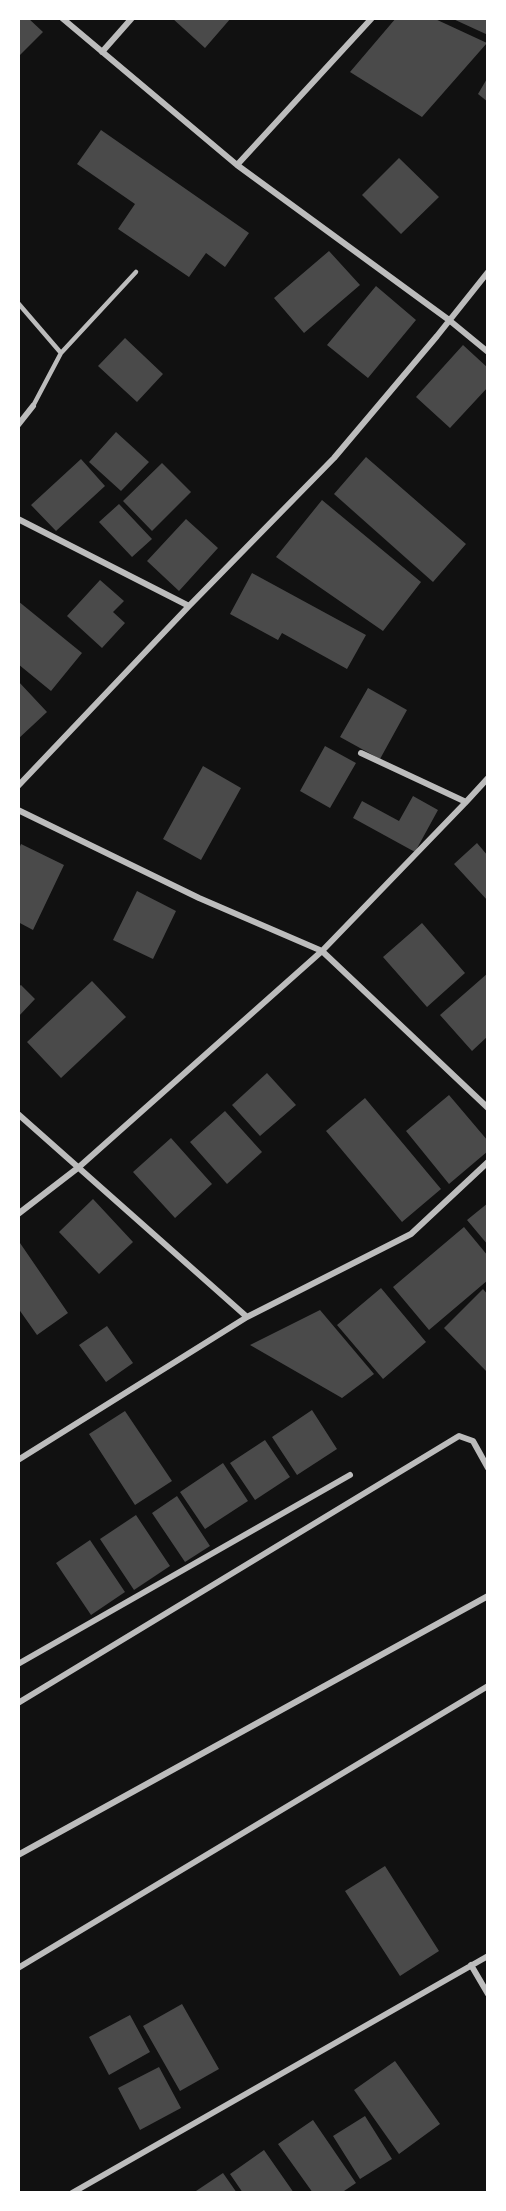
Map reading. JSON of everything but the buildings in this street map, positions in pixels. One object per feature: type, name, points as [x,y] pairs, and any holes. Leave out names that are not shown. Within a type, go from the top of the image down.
[{"type":"street","points":[[62,18],[237,165],[449,320],[488,352]]},
{"type":"street","points":[[102,52],[132,18]]},
{"type":"street","points":[[237,165],[372,18]]},
{"type":"street","points":[[18,786],[334,458],[488,272]]},
{"type":"street","points":[[18,424],[33,406]]},
{"type":"street","points":[[18,519],[189,606]]},
{"type":"street","points":[[361,753],[466,802]]},
{"type":"street","points":[[18,1214],[79,1167],[322,951],[488,778]]},
{"type":"street","points":[[18,810],[199,898],[322,951],[488,1108]]},
{"type":"street","points":[[18,1114],[246,1317]]},
{"type":"street","points":[[18,1460],[246,1317],[411,1234],[488,1162]]},
{"type":"street","points":[[18,1703],[459,1436],[473,1441],[488,1468]]},
{"type":"street","points":[[18,1664],[350,1475]]},
{"type":"street","points":[[18,1855],[488,1596]]},
{"type":"street","points":[[18,1968],[488,1686]]},
{"type":"street","points":[[72,2193],[488,1956]]},
{"type":"street","points":[[471,1965],[488,1994]]},
{"type":"lane","points":[[33,406],[61,353],[136,272]]},
{"type":"lane","points":[[18,303],[61,353]]}]
